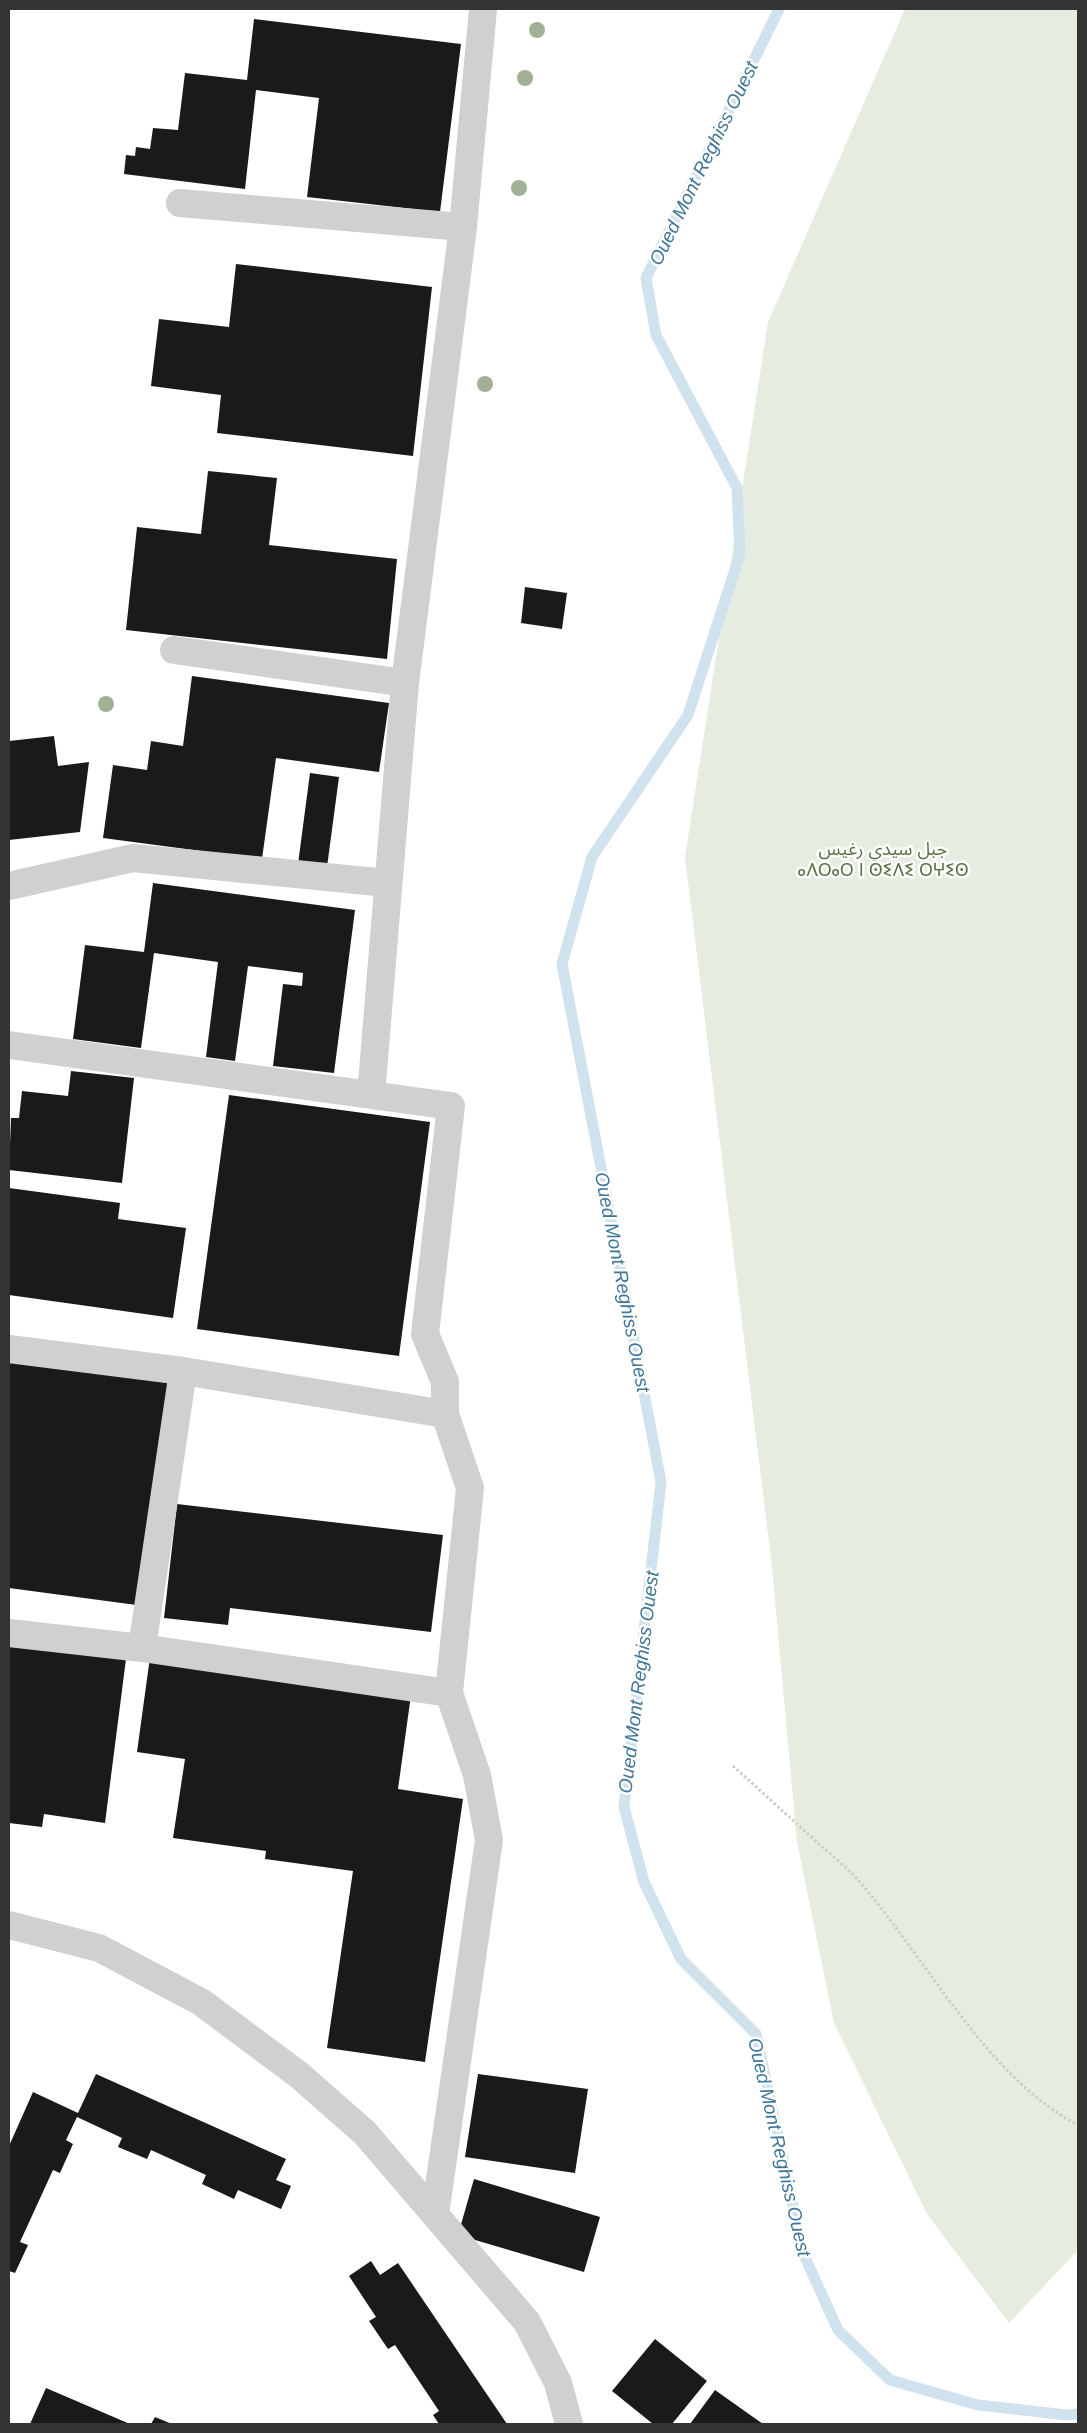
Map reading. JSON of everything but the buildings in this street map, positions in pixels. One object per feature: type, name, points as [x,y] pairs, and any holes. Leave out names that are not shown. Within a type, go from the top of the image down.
[{"type":"street","points":[[371,1094],[405,683],[463,227],[483,9]]},
{"type":"street","points":[[180,203],[463,227]]},
{"type":"street","points":[[174,650],[405,683]]},
{"type":"street","points":[[9,886],[133,858],[387,883]]},
{"type":"street","points":[[9,1045],[451,1106],[425,1334],[446,1382],[445,1414],[470,1488],[449,1693],[477,1775],[489,1840],[435,2214]]},
{"type":"street","points":[[9,1349],[183,1371],[445,1414]]},
{"type":"street","points":[[142,1648],[183,1371]]},
{"type":"street","points":[[9,1633],[142,1648],[449,1693]]},
{"type":"street","points":[[9,1925],[99,1948],[201,2002],[299,2075],[365,2134],[528,2322],[558,2383],[568,2424]]},
{"type":"path","points":[[733,1766],[858,1880],[932,1974],[973,2033],[1018,2080],[1066,2118],[1078,2125]]},
{"type":"green space","name":"جبل سيدي رغيس ⴰⴷⵔⴰⵔ ⵏ ⵙⵉⴷⵉ ⵔⵖⵉⵙ","points":[[905,9],[1078,9],[1078,2250],[1009,2323],[927,2214],[834,2023],[797,1842],[772,1567],[685,857],[768,322]]},
{"type":"waterway","name":"Oued Mont Reghiss Ouest","points":[[779,9],[646,278],[656,335],[737,488],[740,554],[688,715],[592,857],[562,964],[661,1482],[624,1807],[644,1882],[681,1959],[756,2034],[803,2253],[838,2330],[890,2380],[978,2405],[1066,2415],[1078,2414]]}]
